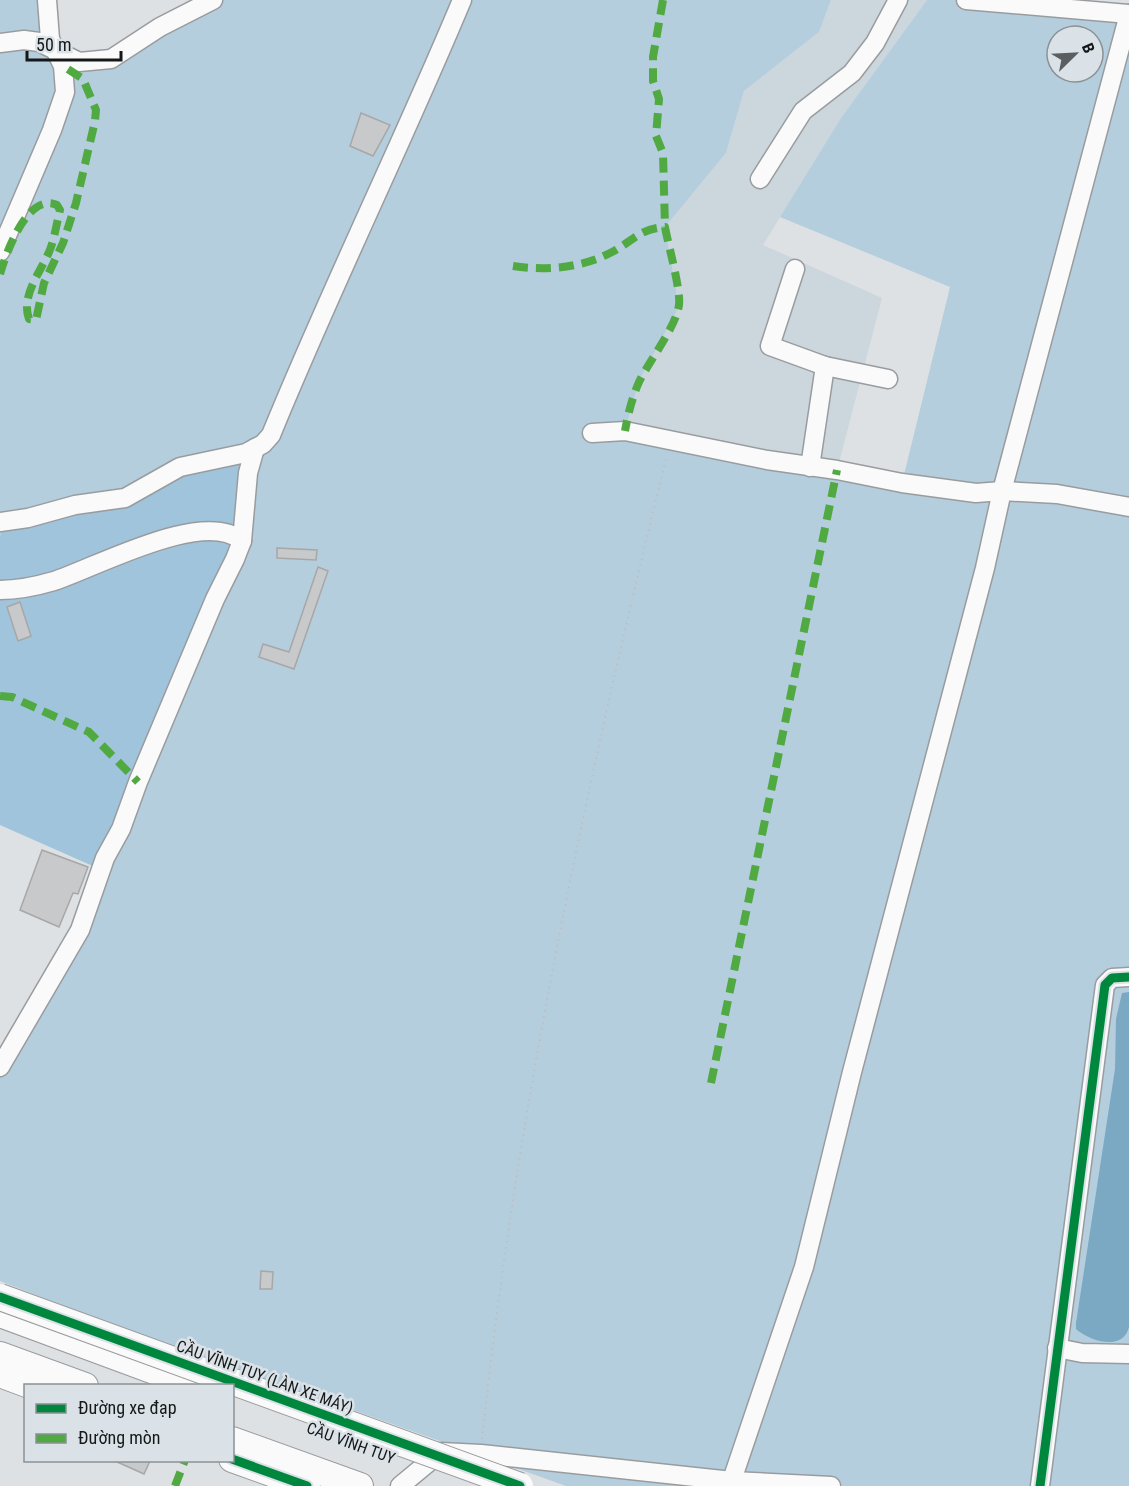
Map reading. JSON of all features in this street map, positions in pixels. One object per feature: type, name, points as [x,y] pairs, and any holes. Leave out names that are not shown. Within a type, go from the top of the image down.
[{"type":"highway","name":"CẦU VĨNH TUY (LÀN XE MÁY)","points":[[0,1297],[520,1486]]},
{"type":"highway","points":[[0,1314],[190,1384]]},
{"type":"highway","points":[[0,1354],[80,1384]]},
{"type":"highway","points":[[0,1374],[27,1384]]},
{"type":"highway","name":"CẦU VĨNH TUY","points":[[234,1400],[470,1486]]},
{"type":"highway","points":[[234,1441],[360,1486]]},
{"type":"highway","points":[[234,1460],[307,1486]]},
{"type":"street","points":[[0,252],[52,130],[65,92],[63,66],[48,26],[47,0]]},
{"type":"street","points":[[0,44],[24,40],[39,42],[79,62],[111,59],[160,27],[213,0]]},
{"type":"street","points":[[0,522],[17,521],[75,506],[125,498],[180,467],[246,453],[271,435],[335,281],[374,204],[462,0]]},
{"type":"street","points":[[760,178],[802,111],[852,73],[875,43],[898,0]]},
{"type":"street","points":[[731,1483],[812,1268],[993,567],[1002,491],[1077,237],[1129,14],[966,0]]},
{"type":"street","points":[[795,269],[770,346],[825,366],[888,379]]},
{"type":"street","points":[[810,467],[825,366]]},
{"type":"street","points":[[592,433],[625,431],[670,442],[951,490],[976,493],[1002,491],[1057,494],[1129,507]]},
{"type":"street","points":[[0,1067],[80,930],[105,858],[121,829],[138,782],[242,541],[248,473],[255,448]]},
{"type":"street","points":[[0,590],[46,583],[104,560],[204,530],[224,531],[234,534],[242,541]]},
{"type":"street","points":[[1040,1486],[1105,985],[1113,978],[1129,977]]},
{"type":"street","points":[[1057,1348],[1082,1353],[1129,1354]]},
{"type":"street","points":[[0,1380],[24,1388]]},
{"type":"street","points":[[400,1486],[441,1452],[481,1454],[731,1483],[831,1486]]},
{"type":"street","points":[[225,1462],[294,1486]]},
{"type":"path","points":[[481,1454],[492,1345],[542,1025],[621,638],[670,442]]},
{"type":"shaded area","points":[[0,0],[49,0],[56,52],[95,62],[213,0],[831,0],[819,32],[744,91],[726,153],[665,227],[679,307],[639,381],[625,431],[902,483],[950,287],[780,217],[841,118],[927,0],[970,0],[1129,14],[1129,1486],[566,1486],[100,1320],[0,1281],[0,1073],[80,930],[138,782],[163,477],[28,518],[12,510],[0,536]]},
{"type":"shaded area","points":[[831,0],[927,0],[841,118],[763,245],[882,298],[837,470],[625,431],[639,381],[679,307],[665,227],[726,153],[744,91],[819,32]]},
{"type":"shaded area","points":[[246,453],[242,541],[104,871],[0,825],[0,536],[12,510],[29,518]]},
{"type":"shaded area","points":[[1129,992],[1129,1327],[1126,1335],[1120,1340],[1105,1342],[1082,1333],[1076,1329],[1076,1323],[1115,1069],[1116,1019],[1122,993]]},
{"type":"building","points":[[361,113],[390,125],[373,156],[350,146]]},
{"type":"building","points":[[277,548],[317,550],[316,560],[277,558]]},
{"type":"building","points":[[318,567],[328,571],[294,669],[259,657],[263,644],[289,652]]},
{"type":"building","points":[[20,602],[31,636],[18,641],[7,607]]},
{"type":"building","points":[[42,850],[88,867],[78,894],[73,893],[59,927],[20,910]]},
{"type":"building","points":[[261,1271],[273,1272],[272,1289],[260,1289]]},
{"type":"building","points":[[117,1462],[150,1462],[144,1474]]},
{"type":"marked path","points":[[663,0],[653,57],[653,81],[659,99],[656,136],[663,153],[665,227]]},
{"type":"marked path","points":[[0,274],[13,240],[27,216],[36,207],[46,203],[57,205],[60,210],[52,242],[28,300],[29,319],[36,320],[44,283],[63,243],[76,203],[95,121],[96,110],[83,79],[63,66]]},
{"type":"marked path","points":[[513,266],[551,268],[589,262],[612,252],[642,233],[665,227],[676,278],[679,305],[668,333],[639,382],[630,406],[625,431]]},
{"type":"marked path","points":[[711,1083],[837,470]]},
{"type":"marked path","points":[[0,696],[12,697],[89,732],[138,782]]},
{"type":"marked path","points":[[175,1486],[184,1462]]},
{"type":"cycle path","points":[[1040,1486],[1105,985],[1112,978],[1129,977]]},
{"type":"cycle path","points":[[0,1297],[520,1486]]},
{"type":"cycle path","points":[[234,1460],[307,1486]]}]
